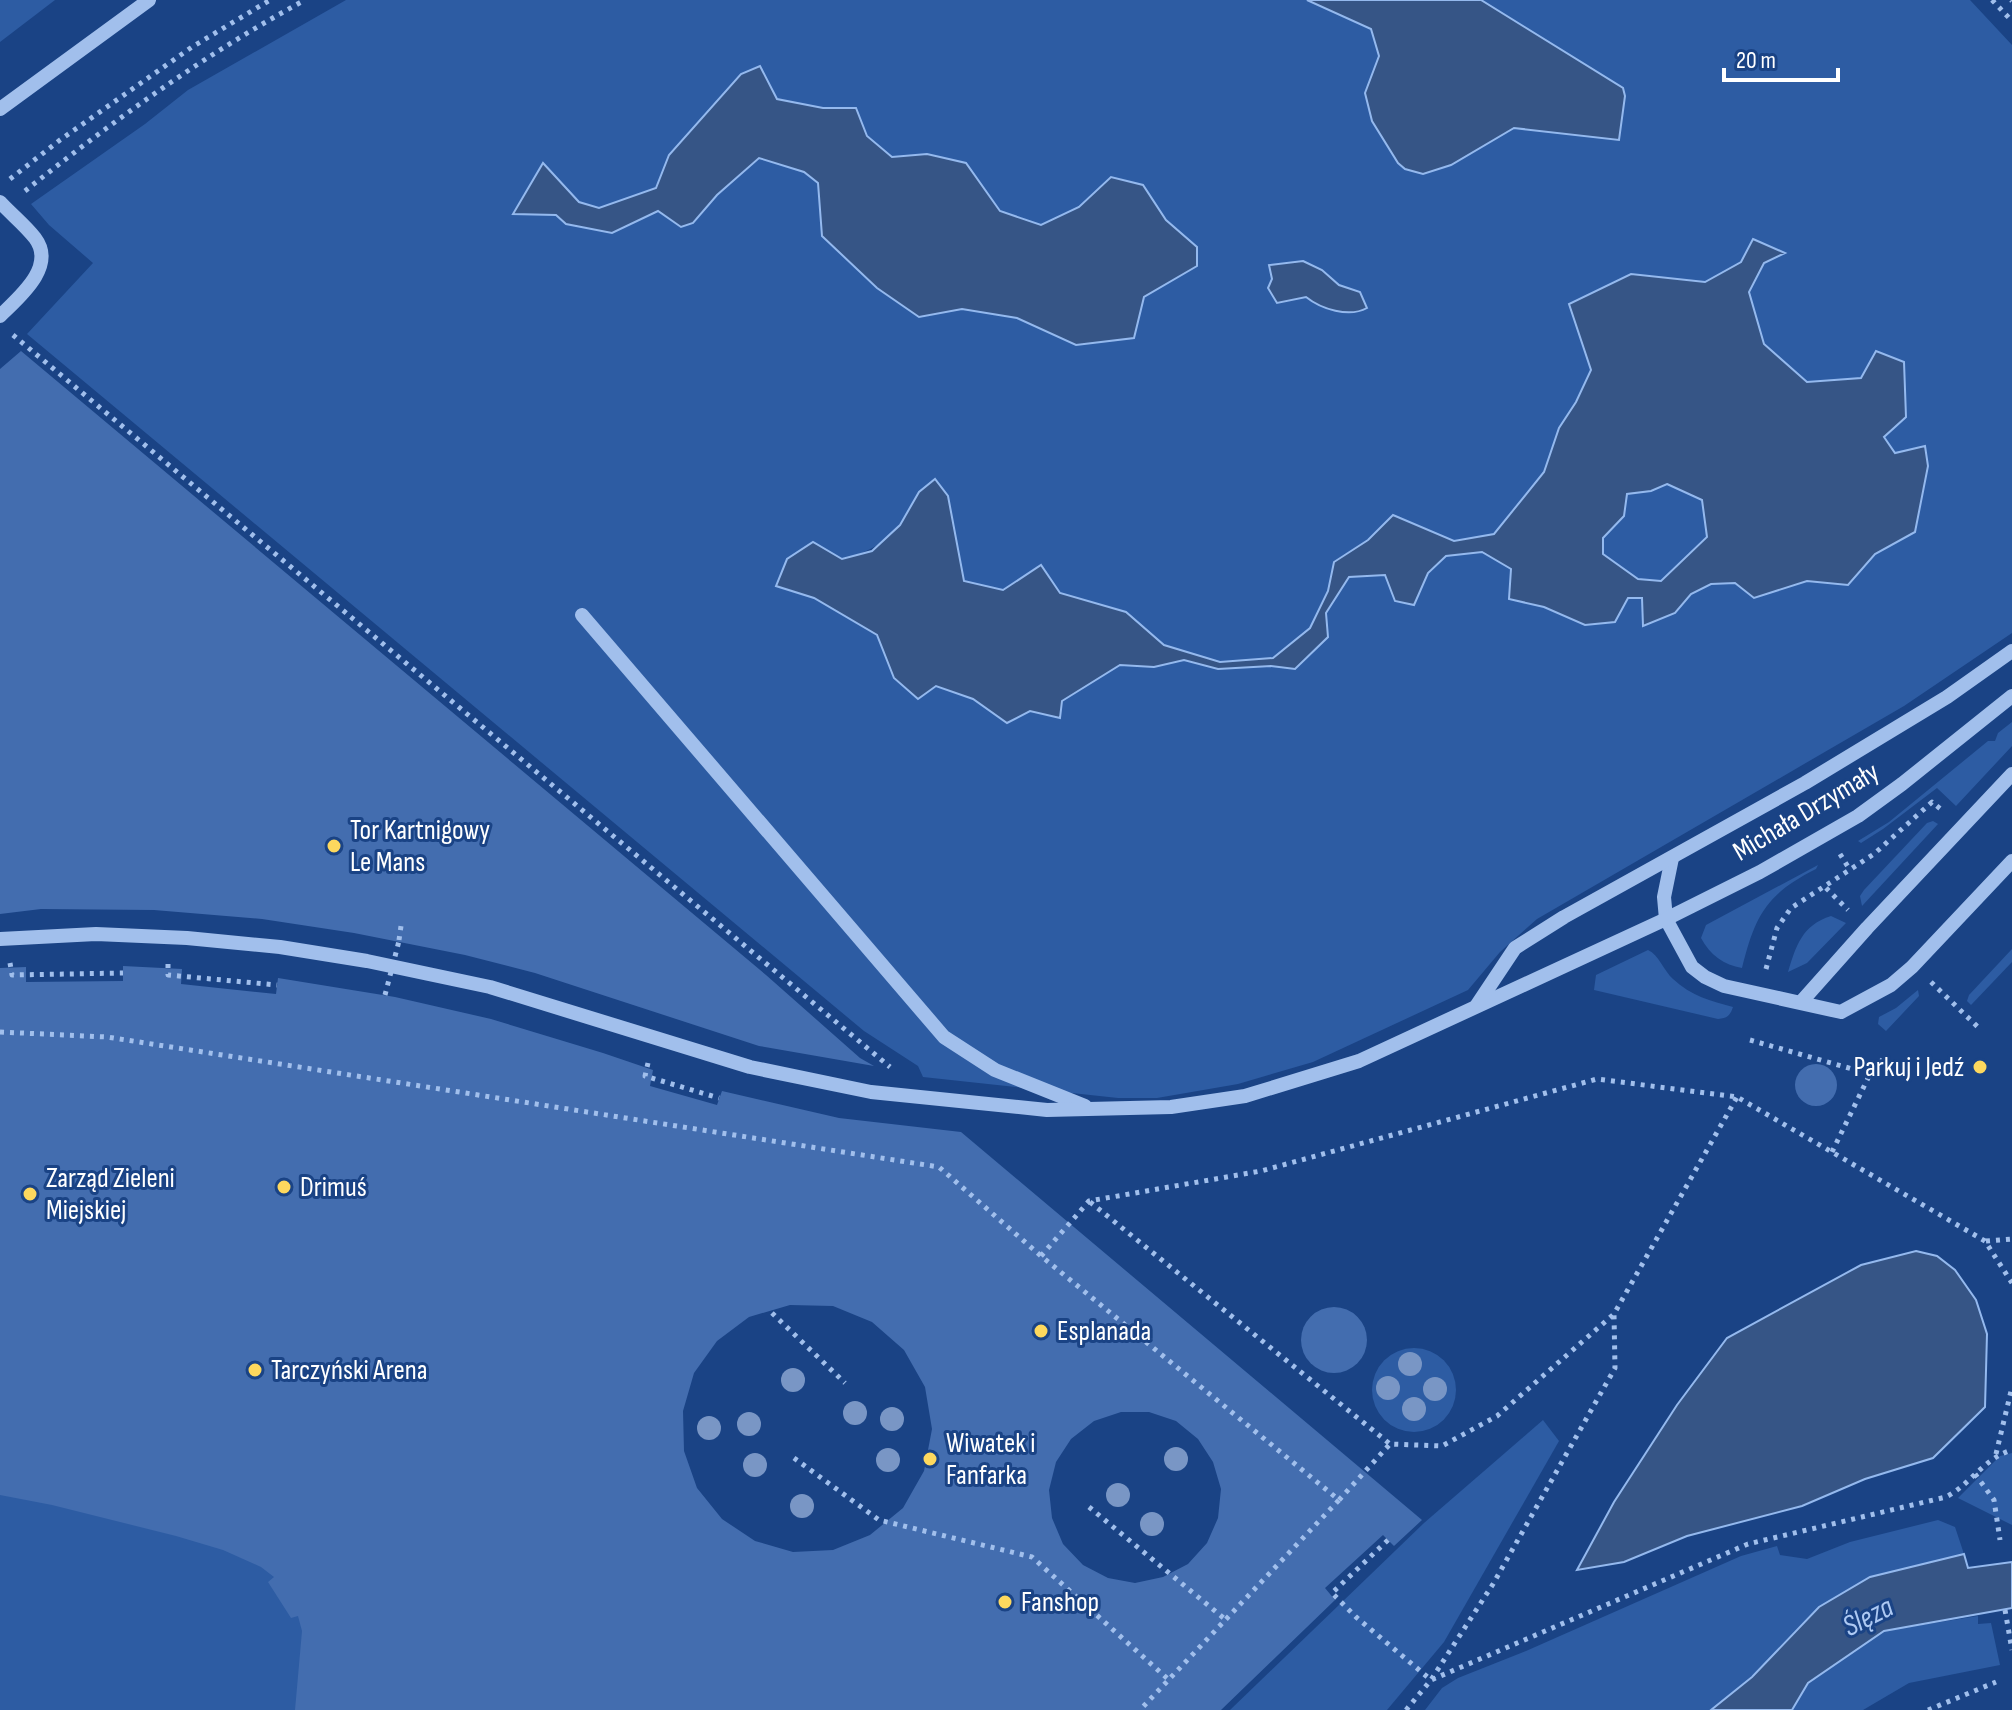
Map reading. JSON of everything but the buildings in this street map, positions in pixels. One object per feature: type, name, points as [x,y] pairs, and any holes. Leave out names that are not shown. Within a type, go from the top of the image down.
[{"type":"street","points":[[0,109],[149,0]]},
{"type":"street","points":[[0,202],[37,241],[42,253],[35,277],[0,316]]},
{"type":"street","points":[[582,615],[944,1037],[995,1070],[1096,1111]]},
{"type":"street","name":"Michała Drzymały","points":[[1477,1005],[1515,948],[1564,917],[1805,783],[1947,697],[2012,651]]},
{"type":"street","name":"Michała Drzymały","points":[[0,939],[96,934],[187,938],[280,947],[367,961],[490,987],[750,1067],[883,1093],[1047,1110],[1171,1107],[1245,1096],[1359,1061],[1666,919],[1760,872],[1858,816],[2012,696]]},
{"type":"street","points":[[1802,1001],[2012,774]]},
{"type":"street","points":[[1672,858],[1664,897],[1666,919],[1692,967],[1724,986],[1841,1012],[1891,985],[1912,967],[2012,861]]},
{"type":"path","points":[[23,169],[192,47],[270,0]]},
{"type":"path","points":[[24,192],[173,80],[262,23],[305,0]]},
{"type":"path","points":[[1992,0],[2012,21]]},
{"type":"path","points":[[10,332],[892,1069]]},
{"type":"path","points":[[1765,974],[1777,928],[1791,908],[1874,854],[1932,802],[1948,817]]},
{"type":"path","points":[[1838,851],[1850,870]]},
{"type":"path","points":[[1826,888],[1854,915]]},
{"type":"path","points":[[385,995],[401,926]]},
{"type":"path","points":[[10,963],[12,975],[123,973]]},
{"type":"path","points":[[168,964],[168,975],[277,985]]},
{"type":"path","points":[[1927,979],[1981,1030]]},
{"type":"path","points":[[0,1032],[107,1037],[939,1167],[1041,1256],[1339,1500]]},
{"type":"path","points":[[1750,1040],[1870,1074]]},
{"type":"path","points":[[1832,1152],[1870,1074],[1883,1059]]},
{"type":"path","points":[[648,1063],[645,1076],[719,1098]]},
{"type":"path","points":[[1041,1256],[1089,1201],[1261,1171],[1597,1079],[1737,1097],[1985,1241],[2012,1283]]},
{"type":"path","points":[[1089,1201],[1390,1444],[1442,1446],[1497,1416],[1614,1314],[1737,1097]]},
{"type":"path","points":[[1985,1241],[2012,1239]]},
{"type":"path","points":[[772,1313],[845,1383]]},
{"type":"path","points":[[1406,1710],[1431,1680],[1493,1584],[1615,1368],[1614,1314]]},
{"type":"path","points":[[1996,1454],[2012,1387]]},
{"type":"path","points":[[1140,1710],[1390,1444]]},
{"type":"path","points":[[1431,1680],[1748,1544],[1946,1497],[1958,1491],[1996,1454],[2012,1450]]},
{"type":"path","points":[[794,1458],[879,1520],[1032,1557],[1169,1680]]},
{"type":"path","points":[[1975,1474],[1994,1500],[2000,1540]]},
{"type":"path","points":[[1089,1507],[1226,1620]]},
{"type":"path","points":[[1388,1540],[1332,1593],[1431,1680]]},
{"type":"path","points":[[2005,1610],[2012,1650]]},
{"type":"path","points":[[1928,1710],[1996,1682]]},
{"type":"shaded area","points":[[0,0],[55,0],[0,42]]},
{"type":"shaded area","points":[[346,0],[1307,0],[1371,29],[1379,56],[1365,93],[1451,165],[1514,128],[1619,140],[1623,88],[1481,0],[1970,0],[2012,45],[2012,633],[1904,706],[1537,919],[1500,952],[1468,990],[1313,1062],[1238,1084],[1157,1098],[1118,1098],[923,1077],[918,1066],[864,1031],[27,334],[93,263],[49,225],[31,204],[188,90]],"holes":[[[720,98],[777,99],[823,108],[856,108],[867,136],[893,157],[927,154],[966,163],[1000,211],[1041,225],[1079,207],[1111,177],[1143,185],[1166,220],[1197,247],[1144,297],[1076,345],[1017,318],[962,309],[919,317],[822,236],[818,183],[804,172],[758,158],[717,195],[693,223],[658,210],[612,233],[566,224],[556,215],[543,164],[579,202],[599,208],[656,188],[669,155]],[[1785,253],[1764,263],[1749,292],[1764,344],[1807,382],[1862,378],[1884,437],[1895,453],[1915,532],[1875,554],[1848,585],[1807,581],[1754,598],[1735,583],[1711,584],[1691,594],[1675,613],[1644,626],[1642,598],[1627,598],[1615,622],[1585,625],[1544,607],[1509,599],[1511,569],[1482,552],[1446,556],[1428,573],[1349,577],[1326,613],[1327,637],[1295,669],[1271,666],[1218,669],[1184,660],[1154,667],[1120,665],[1062,701],[1030,711],[1007,723],[973,699],[936,686],[894,678],[877,636],[814,598],[776,585],[813,542],[842,559],[858,554],[881,543],[897,528],[919,492],[948,496],[964,581],[1003,590],[1060,593],[1126,612],[1164,645],[1220,662],[1273,658],[1310,628],[1328,591],[1334,561],[1368,540],[1393,516],[1454,541],[1494,534],[1544,472],[1559,428],[1592,370],[1631,274],[1705,282],[1741,262]],[[1269,265],[1322,270],[1338,285],[1360,292],[1277,303],[1269,288],[1272,279]]]},
{"type":"shaded area","points":[[1667,484],[1702,500],[1707,537],[1661,581],[1638,579],[1603,554],[1603,537],[1624,516],[1627,494],[1651,491]]},
{"type":"shaded area","points":[[2012,722],[2012,746],[1956,806],[1937,788],[1883,829],[1861,843],[1858,841],[1889,822],[1988,741],[1995,741],[1998,733]]},
{"type":"shaded area","points":[[1933,821],[1938,824],[1862,906],[1860,896],[1864,890],[1927,823]]},
{"type":"shaded area","points":[[1818,865],[1785,888],[1765,908],[1752,934],[1742,968],[1718,958],[1701,938],[1706,925]]},
{"type":"shaded area","points":[[1831,916],[1846,923],[1807,963],[1788,972],[1797,945],[1807,931]]},
{"type":"shaded area","points":[[2012,949],[2012,962],[1971,1005],[1967,1001],[1969,995]]},
{"type":"shaded area","points":[[1648,950],[1687,990],[1733,1007],[1729,1014],[1718,1019],[1594,990],[1596,975]]},
{"type":"shaded area","points":[[1918,990],[1919,996],[1886,1031],[1878,1024],[1879,1017]]},
{"type":"shaded area","name":"Tarczyński Arena","points":[[0,1131],[640,1710],[0,1710]]},
{"type":"shaded area","points":[[1414,1348],[1430,1351],[1444,1360],[1453,1374],[1456,1390],[1453,1406],[1444,1420],[1430,1429],[1414,1432],[1398,1429],[1384,1420],[1375,1406],[1372,1390],[1375,1374],[1384,1360],[1398,1351]]},
{"type":"shaded area","points":[[1543,1420],[1559,1441],[1444,1642],[1387,1710],[1230,1710],[1424,1523]]},
{"type":"shaded area","points":[[2012,1453],[2012,1525],[1958,1498],[2000,1456]]},
{"type":"shaded area","points":[[1938,1520],[1955,1527],[1964,1554],[1870,1577],[1711,1710],[1425,1710],[1442,1688],[1458,1678],[1741,1556],[1777,1546],[1780,1555],[1807,1559],[1850,1542]]},
{"type":"shaded area","points":[[1978,1616],[1978,1624],[1991,1623],[2000,1665],[1909,1683],[1863,1710],[1792,1710],[1808,1683],[1884,1631]]},
{"type":"water","points":[[1307,0],[1481,0],[1623,88],[1625,96],[1619,140],[1514,128],[1451,165],[1423,174],[1405,169],[1372,121],[1365,93],[1379,56],[1371,29]]},
{"type":"water","points":[[760,66],[777,99],[823,108],[856,108],[867,136],[892,157],[927,154],[966,163],[1000,211],[1041,225],[1079,207],[1111,177],[1143,185],[1166,220],[1197,247],[1197,266],[1144,297],[1134,338],[1076,345],[1017,318],[962,309],[919,317],[877,288],[822,236],[818,183],[804,172],[759,158],[717,195],[693,223],[681,227],[658,211],[612,233],[566,224],[556,215],[513,214],[543,163],[579,202],[599,208],[656,188],[669,155],[741,74]]},
{"type":"water","points":[[1753,239],[1785,253],[1764,263],[1749,292],[1764,344],[1807,382],[1861,378],[1876,351],[1904,362],[1906,417],[1884,437],[1895,453],[1925,446],[1928,466],[1915,532],[1875,554],[1848,585],[1807,581],[1754,598],[1735,583],[1711,584],[1691,594],[1675,613],[1643,626],[1642,598],[1628,598],[1615,622],[1585,625],[1544,607],[1509,599],[1511,569],[1482,552],[1446,556],[1428,573],[1414,605],[1395,601],[1385,575],[1349,577],[1326,613],[1328,637],[1295,669],[1271,666],[1218,669],[1184,660],[1154,667],[1120,665],[1062,701],[1060,718],[1030,711],[1007,723],[973,699],[936,686],[918,699],[894,678],[877,635],[814,598],[776,586],[787,559],[813,542],[842,559],[872,551],[900,525],[919,492],[935,479],[948,496],[964,581],[1003,590],[1041,565],[1060,593],[1126,612],[1164,645],[1220,662],[1273,658],[1310,628],[1328,591],[1334,562],[1368,540],[1393,515],[1454,541],[1494,534],[1544,472],[1559,428],[1591,370],[1569,304],[1631,274],[1705,282],[1741,262]],"holes":[[[1667,484],[1702,500],[1707,537],[1661,581],[1638,579],[1603,554],[1603,538],[1624,516],[1627,494],[1651,491]]]},
{"type":"water","points":[[1303,261],[1322,270],[1339,285],[1360,292],[1367,308],[1352,312],[1335,311],[1306,297],[1277,303],[1268,288],[1272,279],[1269,265]]},
{"type":"water","points":[[1916,1251],[1937,1256],[1955,1270],[1976,1300],[1987,1334],[1985,1407],[1933,1458],[1865,1479],[1802,1506],[1687,1536],[1624,1562],[1577,1570],[1614,1502],[1677,1405],[1727,1338],[1861,1265]]},
{"type":"water","name":"Ślęza","points":[[1964,1554],[1968,1568],[2012,1562],[2012,1608],[1884,1631],[1808,1683],[1792,1710],[1711,1710],[1752,1677],[1819,1607],[1870,1577]]},
{"type":"place","name":"Tor Kartnigowy Le Mans","points":[[334,846]]},
{"type":"place","name":"Parkuj i Jedź","points":[[1980,1067]]},
{"type":"place","name":"Drimuś","points":[[284,1187]]},
{"type":"place","name":"Zarząd Zieleni Miejskiej","points":[[30,1194]]},
{"type":"place","name":"Esplanada","points":[[1041,1331]]},
{"type":"place","name":"Tarczyński Arena","points":[[255,1370]]},
{"type":"place","name":"Wiwatek i Fanfarka","points":[[930,1459]]},
{"type":"place","name":"Fanshop","points":[[1005,1602]]}]
